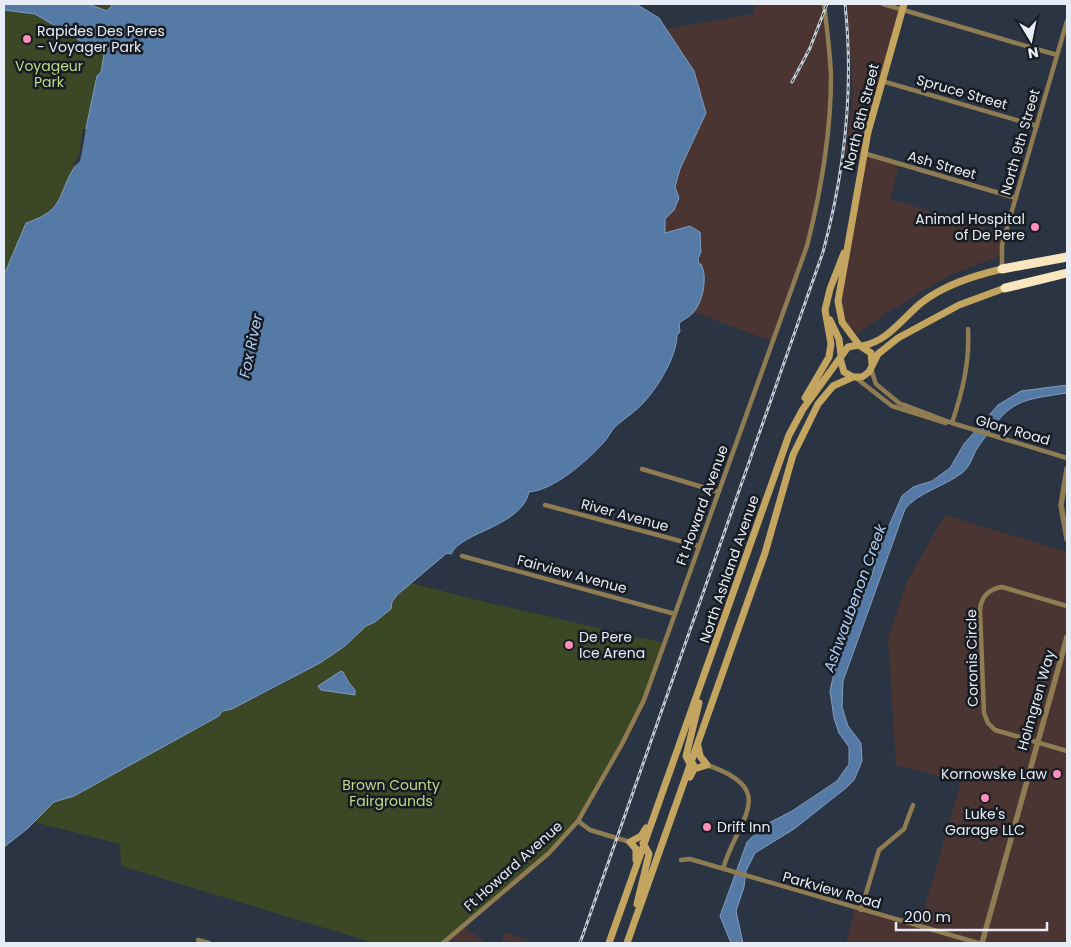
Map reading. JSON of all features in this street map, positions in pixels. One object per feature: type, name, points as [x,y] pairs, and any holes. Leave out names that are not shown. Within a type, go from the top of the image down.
[{"type":"highway","points":[[1002,269],[1067,257]]},
{"type":"highway","points":[[1005,288],[1067,273]]},
{"type":"main road","name":"North 8th Street","points":[[861,345],[842,322],[838,301],[863,153],[903,6]]},
{"type":"main road","name":"North 8th Street","points":[[826,306],[830,289],[850,238]]},
{"type":"main road","points":[[803,409],[848,347],[882,338],[921,303],[943,289],[968,278],[1002,269]]},
{"type":"main road","points":[[826,306],[831,325],[840,344],[840,357],[844,372],[854,377],[866,374],[878,354],[898,338],[959,305],[1005,288]]},
{"type":"main road","name":"North Ashland Avenue","points":[[609,943],[785,446],[803,409],[804,401],[829,357],[831,344],[826,320],[826,306]]},
{"type":"main road","points":[[861,345],[871,353],[872,366]]},
{"type":"main road","name":"North Ashland Avenue","points":[[642,901],[765,553],[793,456],[801,436],[826,394],[833,386],[854,377]]},
{"type":"main road","points":[[702,683],[686,751],[687,760],[691,764],[704,765]]},
{"type":"main road","points":[[633,841],[645,830],[680,731],[685,730]]},
{"type":"main road","points":[[698,746],[704,765]]},
{"type":"main road","points":[[627,943],[642,901],[652,885],[691,774],[704,765]]},
{"type":"main road","points":[[633,841],[644,844],[649,854],[637,904],[637,914]]},
{"type":"main road","points":[[633,841],[637,851],[636,868]]},
{"type":"street","name":"Ft Howard Avenue","points":[[443,943],[554,848],[578,821],[622,744],[644,700],[807,246],[816,211],[830,102],[830,52],[824,4]]},
{"type":"street","points":[[884,4],[903,6],[1058,55]]},
{"type":"street","name":"North 9th Street","points":[[1002,269],[1002,245],[1067,21]]},
{"type":"street","name":"Spruce Street","points":[[882,80],[1036,126]]},
{"type":"street","name":"Ash Street","points":[[863,153],[1016,198]]},
{"type":"street","points":[[952,423],[961,396],[969,350],[968,329]]},
{"type":"street","name":"Glory Road","points":[[872,366],[876,384],[894,400],[952,423],[1067,458]]},
{"type":"street","name":"Glory Road","points":[[854,377],[892,406],[936,421],[952,423]]},
{"type":"street","points":[[642,468],[719,492]]},
{"type":"street","points":[[1067,469],[1061,505],[1067,539]]},
{"type":"street","name":"River Avenue","points":[[545,505],[700,546]]},
{"type":"street","name":"Fairview Avenue","points":[[462,556],[675,614]]},
{"type":"street","name":"Coronis Circle","points":[[1067,606],[1002,587],[989,592],[980,606],[985,718],[995,730],[1067,751]]},
{"type":"street","name":"Holmgren Way","points":[[982,943],[1067,637]]},
{"type":"street","points":[[704,765],[737,777],[749,799],[747,815],[723,869]]},
{"type":"street","points":[[861,910],[879,850],[904,829],[913,805]]},
{"type":"street","points":[[578,821],[590,830],[633,841]]},
{"type":"street","name":"Parkview Road","points":[[681,860],[690,859],[746,877],[978,943]]},
{"type":"street","points":[[198,940],[209,943]]},
{"type":"shaded area","points":[[754,4],[824,4],[830,52],[830,102],[820,187],[807,246],[773,342],[694,312],[701,300],[706,279],[699,265],[698,258],[701,252],[680,229],[665,233],[665,218],[674,210],[675,187],[680,169],[706,113],[694,71],[666,29],[753,14]]},
{"type":"shaded area","points":[[847,4],[883,4],[902,9],[863,153],[899,164],[890,199],[1005,234],[1002,255],[948,276],[888,312],[852,337],[842,322],[840,289],[861,162],[845,155],[853,94]]},
{"type":"shaded area","points":[[945,515],[1067,552],[1067,943],[846,943],[855,908],[919,926],[961,782],[896,765],[888,638],[907,581]]},
{"type":"shaded area","points":[[462,926],[487,943],[443,943]]},
{"type":"shaded area","points":[[505,932],[535,943],[501,943]]},
{"type":"green space","points":[[88,4],[113,4],[108,11]]},
{"type":"green space","name":"Voyageur Park","points":[[4,10],[35,14],[104,55],[101,72],[97,76],[79,161],[56,205],[40,218],[26,223],[4,275]]},
{"type":"green space","name":"Brown County Fairgrounds","points":[[411,583],[489,603],[665,643],[644,700],[578,821],[558,844],[443,943],[374,943],[121,866],[120,844],[34,822],[54,802],[74,796],[219,716],[222,711],[232,709],[261,695],[320,663],[345,646],[366,626],[375,622],[391,609],[392,602],[397,595]]},
{"type":"water","name":"Fox River","points":[[4,4],[88,4],[107,11],[113,4],[636,4],[659,18],[694,71],[706,113],[680,169],[675,187],[679,198],[674,210],[665,219],[665,233],[690,226],[700,232],[701,252],[698,259],[704,276],[702,297],[691,315],[679,323],[680,332],[677,335],[674,352],[666,371],[641,406],[615,427],[589,458],[570,473],[549,486],[529,492],[524,504],[515,513],[504,521],[457,546],[451,554],[447,553],[397,595],[392,602],[391,609],[375,622],[366,626],[345,646],[320,663],[232,709],[222,711],[219,716],[74,796],[54,802],[27,829],[4,847],[4,275],[26,223],[40,218],[55,205],[79,161],[97,76],[101,72],[104,55],[35,14],[4,10]]},
{"type":"water","points":[[1067,385],[1067,393],[1024,401],[1006,412],[978,447],[962,473],[917,498],[905,509],[843,681],[842,707],[848,726],[861,743],[862,761],[854,780],[846,788],[794,829],[755,853],[746,871],[744,887],[736,911],[743,943],[731,943],[720,916],[747,842],[765,825],[792,811],[837,781],[849,764],[849,747],[839,733],[834,718],[830,691],[840,648],[871,578],[880,546],[902,496],[913,487],[932,481],[950,468],[964,444],[998,405],[1021,391]]},
{"type":"water","points":[[341,671],[355,690],[355,695],[321,690],[318,686]]},
{"type":"pier","points":[[83,129],[86,129],[82,152],[80,161],[75,166],[73,164],[79,156]]},
{"type":"railway","points":[[792,82],[810,48],[827,4]]},
{"type":"railway","points":[[580,943],[823,252],[837,191],[846,129],[848,35],[845,4]]},
{"type":"place","name":"Rapides Des Peres - Voyager Park","points":[[27,39]]},
{"type":"place","name":"Animal Hospital of De Pere","points":[[1035,227]]},
{"type":"place","name":"De Pere Ice Arena","points":[[569,645]]},
{"type":"place","name":"Kornowske Law","points":[[1057,774]]},
{"type":"place","name":"Luke's Garage LLC","points":[[985,798]]},
{"type":"place","name":"Drift Inn","points":[[707,827]]},
{"type":"water label","name":"Ashwaubenon Creek","points":[[855,598]]}]
